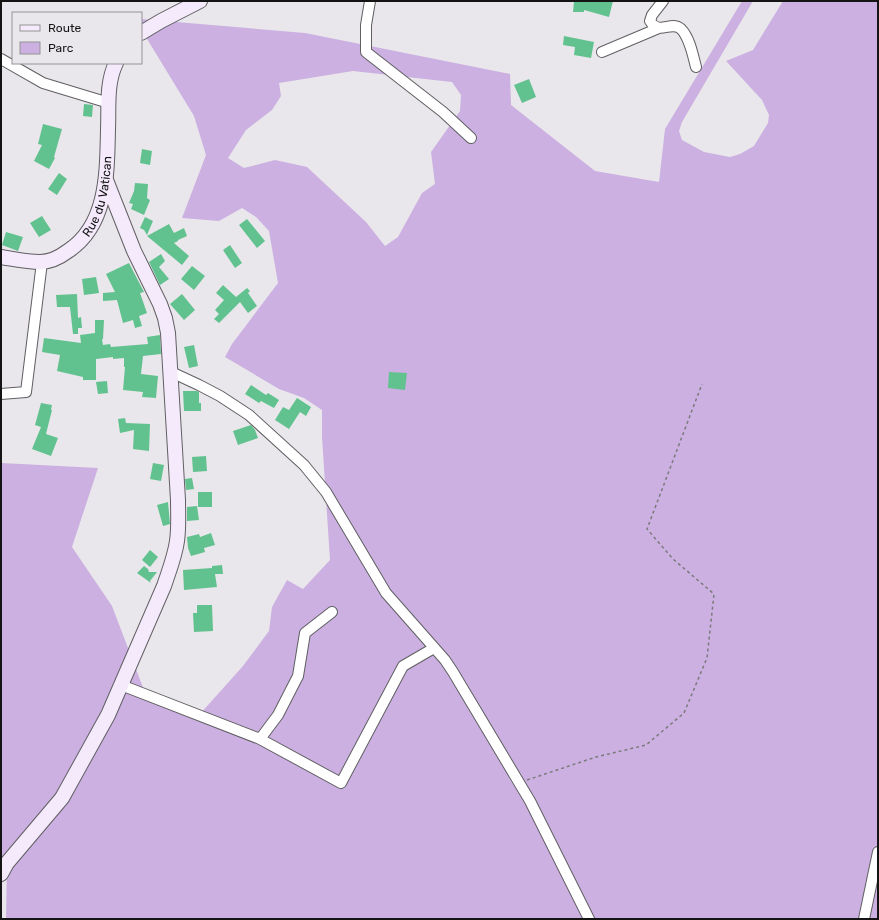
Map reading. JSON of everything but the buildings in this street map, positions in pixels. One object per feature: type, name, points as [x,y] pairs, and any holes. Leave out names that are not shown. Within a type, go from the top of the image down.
[{"type":"street","points":[[142,32],[200,1]]},
{"type":"street","points":[[370,1],[366,25],[366,52],[443,112],[471,138]]},
{"type":"street","points":[[659,28],[652,25],[650,21],[652,15],[662,1]]},
{"type":"street","points":[[602,52],[659,28],[672,26],[681,30],[687,38],[696,67]]},
{"type":"street","points":[[1,59],[44,83],[109,103]]},
{"type":"street","name":"Rue du Vatican","points":[[1,257],[22,261],[42,262],[60,257],[76,246],[87,235],[95,220],[106,180],[109,89],[113,68],[115,64]]},
{"type":"street","points":[[1,874],[8,863],[62,798],[108,715],[164,586],[177,542],[178,500],[168,333],[160,304],[134,251],[106,180]]},
{"type":"street","points":[[1,394],[26,392],[42,262]]},
{"type":"street","points":[[171,372],[199,384],[249,415],[304,465],[326,492],[386,593],[445,660],[453,672],[519,782],[589,919]]},
{"type":"street","points":[[260,739],[278,715],[298,676],[305,633],[332,612]]},
{"type":"street","points":[[121,685],[260,739],[341,783],[403,666],[434,648]]},
{"type":"street","points":[[864,919],[878,852]]},
{"type":"path","points":[[519,782],[596,757],[646,745],[684,713],[707,658],[714,594],[673,558],[647,529],[702,384]]},
{"type":"green space","points":[[742,1],[753,1],[682,122],[679,131],[682,140],[704,152],[730,157],[740,154],[754,146],[768,123],[769,115],[762,100],[726,61],[753,50],[783,1],[878,1],[878,919],[6,919],[7,864],[1,874],[1,463],[98,468],[72,547],[112,606],[147,698],[200,714],[243,666],[269,631],[272,607],[287,580],[303,589],[330,560],[322,437],[322,410],[304,398],[279,389],[225,357],[232,344],[278,283],[269,231],[256,217],[242,208],[219,221],[182,218],[206,155],[194,116],[142,31],[142,19],[305,33],[510,74],[511,105],[595,171],[659,182],[665,129]],"holes":[[[353,71],[452,82],[461,95],[460,111],[431,152],[435,184],[422,193],[398,237],[385,246],[366,222],[307,167],[275,160],[244,168],[228,158],[246,130],[272,110],[281,96],[279,83]]]}]
